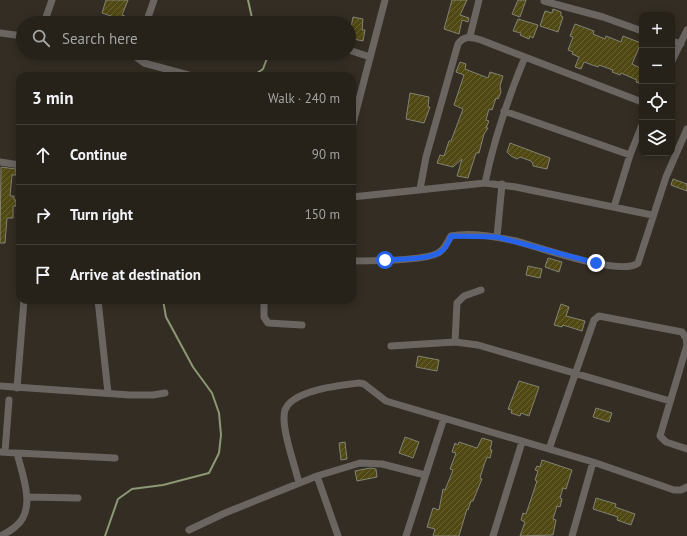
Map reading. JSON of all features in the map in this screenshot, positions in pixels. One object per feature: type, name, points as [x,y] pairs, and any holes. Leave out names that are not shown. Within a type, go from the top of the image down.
[{"type":"street","points":[[46,16],[52,0]]},
{"type":"street","points":[[148,16],[154,0]]},
{"type":"street","points":[[356,108],[386,0]]},
{"type":"street","points":[[470,36],[479,0]]},
{"type":"street","points":[[544,2],[603,17],[639,30]]},
{"type":"street","points":[[675,56],[687,30]]},
{"type":"street","points":[[0,33],[16,35]]},
{"type":"street","points":[[420,189],[426,157],[458,44],[462,39],[470,36],[639,101]]},
{"type":"street","points":[[675,42],[681,44]]},
{"type":"street","points":[[356,52],[370,57]]},
{"type":"street","points":[[485,183],[504,111],[525,56]]},
{"type":"street","points":[[139,60],[144,63],[177,72]]},
{"type":"street","points":[[504,111],[630,156]]},
{"type":"street","points":[[356,261],[406,259],[438,254],[443,250],[453,236],[497,237],[567,257],[629,267],[638,263],[652,215],[666,177],[687,129]]},
{"type":"street","points":[[614,207],[639,133]]},
{"type":"street","points":[[0,162],[16,164]]},
{"type":"street","points":[[356,197],[485,183],[502,184],[652,215]]},
{"type":"street","points":[[497,237],[502,184]]},
{"type":"street","points":[[455,342],[457,303],[464,296],[481,290]]},
{"type":"street","points":[[17,388],[24,304]]},
{"type":"street","points":[[98,304],[108,393]]},
{"type":"street","points":[[264,304],[264,318],[268,323],[302,325]]},
{"type":"street","points":[[549,449],[596,317],[682,332],[686,338],[687,345],[660,436],[666,442],[687,449]]},
{"type":"street","points":[[391,346],[455,342],[478,345],[670,401]]},
{"type":"street","points":[[299,483],[285,427],[284,415],[286,408],[290,403],[304,395],[328,388],[364,384],[386,401],[593,462],[674,490],[681,490],[687,487]]},
{"type":"street","points":[[0,386],[153,395],[165,393]]},
{"type":"street","points":[[9,400],[3,452],[115,458]]},
{"type":"street","points":[[406,536],[444,418]]},
{"type":"street","points":[[493,536],[522,442]]},
{"type":"street","points":[[1,536],[17,526],[24,517],[27,497],[17,453]]},
{"type":"street","points":[[572,536],[593,462]]},
{"type":"street","points":[[189,530],[225,513],[299,483],[360,463],[382,464],[425,475]]},
{"type":"street","points":[[317,476],[338,536]]},
{"type":"street","points":[[27,497],[78,498]]},
{"type":"building","points":[[106,0],[128,0],[122,15],[124,16],[111,16],[102,13]]},
{"type":"building","points":[[452,0],[467,0],[460,15],[469,18],[468,22],[462,20],[459,34],[444,29]]},
{"type":"building","points":[[518,0],[526,0],[520,17],[512,14]]},
{"type":"building","points":[[553,9],[561,12],[561,16],[563,17],[558,32],[540,26],[545,11],[552,13]]},
{"type":"building","points":[[356,18],[363,19],[362,30],[365,30],[363,41],[356,40]]},
{"type":"building","points":[[518,19],[538,25],[533,38],[530,36],[529,39],[520,35],[521,33],[513,31]]},
{"type":"building","points":[[575,24],[594,31],[593,34],[605,39],[606,36],[621,42],[623,36],[639,42],[639,48],[632,64],[639,68],[639,83],[636,82],[637,80],[621,73],[620,75],[612,72],[613,70],[599,65],[598,67],[584,62],[581,69],[575,67],[579,57],[572,54],[573,52],[568,50],[573,37],[570,36]]},
{"type":"building","points":[[460,62],[466,64],[465,69],[488,78],[490,72],[503,76],[500,86],[501,92],[498,99],[496,98],[492,110],[489,109],[486,120],[489,121],[486,128],[488,128],[484,134],[479,153],[476,153],[468,178],[457,176],[462,159],[453,167],[437,163],[440,155],[444,156],[463,109],[454,105],[464,75],[456,72]]},
{"type":"building","points":[[410,93],[429,97],[428,107],[430,107],[424,123],[406,119]]},
{"type":"building","points":[[510,143],[550,158],[547,169],[533,166],[531,161],[520,157],[517,159],[511,156],[507,152]]},
{"type":"building","points":[[1,167],[16,169],[16,175],[12,175],[10,196],[14,196],[16,206],[13,206],[13,218],[7,218],[5,243],[0,243]]},
{"type":"building","points":[[673,179],[687,184],[687,191],[671,185]]},
{"type":"building","points":[[548,258],[562,262],[559,272],[545,267]]},
{"type":"building","points":[[528,266],[542,269],[540,278],[526,275]]},
{"type":"building","points":[[561,304],[569,307],[566,316],[585,321],[582,331],[563,325],[562,327],[554,325]]},
{"type":"building","points":[[418,356],[439,360],[437,371],[416,367]]},
{"type":"building","points":[[519,381],[539,387],[529,416],[521,413],[520,416],[511,413],[512,410],[508,409]]},
{"type":"building","points":[[596,408],[612,413],[609,422],[593,417]]},
{"type":"building","points":[[405,437],[419,442],[413,458],[399,453]]},
{"type":"building","points":[[482,438],[492,441],[490,450],[492,450],[490,458],[487,457],[484,465],[480,478],[482,479],[473,501],[471,501],[468,510],[467,509],[459,536],[433,536],[435,529],[427,527],[433,508],[439,510],[443,489],[445,490],[453,470],[450,469],[456,453],[452,452],[455,443],[458,445],[459,442],[477,448]]},
{"type":"building","points":[[345,442],[347,459],[341,460],[339,443]]},
{"type":"building","points":[[542,460],[572,470],[566,489],[563,488],[560,498],[562,499],[560,507],[557,506],[553,519],[556,520],[553,535],[520,536],[525,522],[521,520],[523,513],[526,514],[537,481],[535,480],[538,471],[535,470],[537,466],[540,467]]},
{"type":"building","points":[[370,468],[376,469],[377,477],[357,481],[355,471]]},
{"type":"building","points":[[596,498],[616,504],[615,507],[635,514],[631,525],[617,520],[618,517],[593,509]]},
{"type":"waterway","points":[[248,0],[252,16]]},
{"type":"waterway","points":[[259,72],[263,69],[266,60]]},
{"type":"waterway","points":[[105,536],[118,499],[132,489],[163,485],[209,473],[219,453],[221,435],[219,413],[212,393],[193,367],[166,317],[164,304]]},
{"type":"route","points":[[385,260],[406,259],[438,254],[443,250],[451,236],[460,236],[497,237],[567,257],[596,263]]}]
